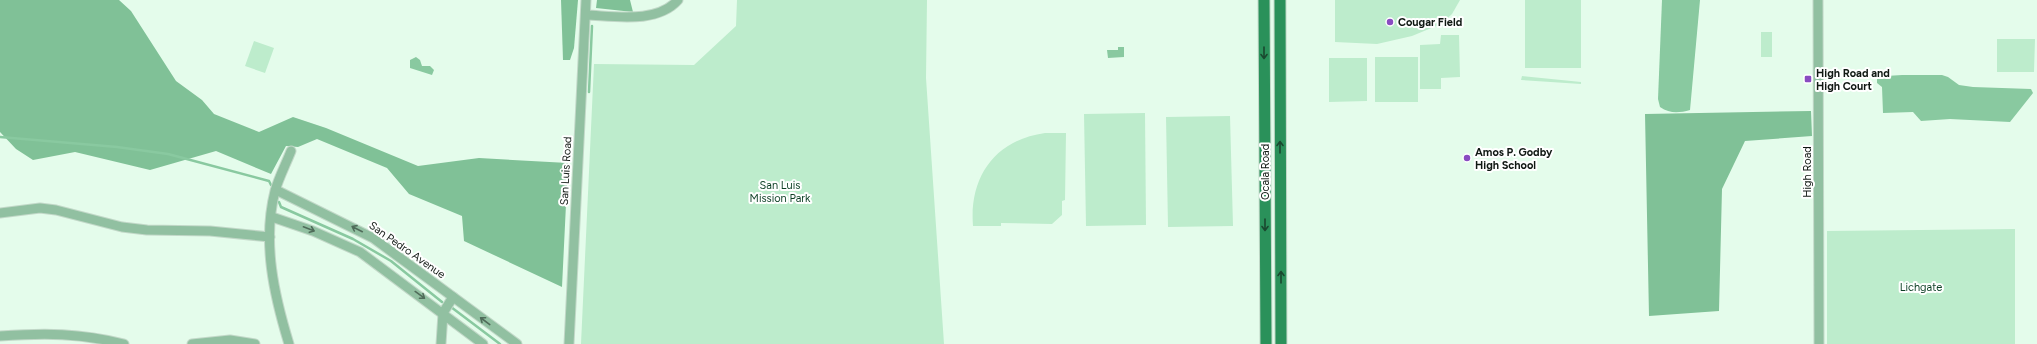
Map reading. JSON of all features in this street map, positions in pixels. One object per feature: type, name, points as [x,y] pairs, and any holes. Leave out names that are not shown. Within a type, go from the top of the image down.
[{"type":"main road","name":"Ocala Road","points":[[1264,0],[1266,344]]},
{"type":"main road","name":"Ocala Road","points":[[1280,0],[1281,344]]},
{"type":"main road","points":[[1264,33],[1280,32]]},
{"type":"main road","points":[[1265,308],[1281,308]]},
{"type":"main road","points":[[1265,328],[1281,328]]},
{"type":"street","name":"San Luis Road","points":[[569,344],[586,0]]},
{"type":"street","points":[[586,15],[653,14],[669,8],[678,0]]},
{"type":"street","name":"High Road","points":[[1818,0],[1819,344]]},
{"type":"street","points":[[287,344],[272,278],[270,237],[276,190],[291,151]]},
{"type":"street","name":"San Pedro Avenue","points":[[276,190],[373,238],[517,344]]},
{"type":"street","points":[[0,213],[40,208],[56,210],[122,227],[147,230],[210,231],[270,237]]},
{"type":"street","points":[[272,217],[313,230],[360,252],[483,344]]},
{"type":"street","points":[[441,344],[443,313],[453,297]]},
{"type":"street","points":[[0,336],[47,333],[77,334],[124,344]]},
{"type":"street","points":[[192,344],[230,340],[255,344]]},
{"type":"green space","name":"San Luis Mission Park","points":[[737,0],[927,0],[926,78],[944,344],[581,344],[594,64],[694,65],[736,26]]},
{"type":"green space","name":"Cougar Field","points":[[1335,0],[1460,0],[1452,14],[1441,24],[1412,36],[1377,44],[1335,42]]},
{"type":"green space","points":[[1525,0],[1581,0],[1581,68],[1525,68]]},
{"type":"green space","points":[[1761,32],[1772,32],[1772,57],[1761,57]]},
{"type":"green space","points":[[1441,35],[1459,35],[1460,77],[1441,78],[1441,89],[1420,89],[1420,45],[1440,44]]},
{"type":"green space","points":[[1997,39],[2035,39],[2034,72],[1997,72]]},
{"type":"green space","points":[[254,41],[274,48],[265,73],[245,66]]},
{"type":"green space","points":[[1375,57],[1418,57],[1418,102],[1375,102]]},
{"type":"green space","points":[[1329,58],[1367,58],[1367,101],[1329,102]]},
{"type":"green space","points":[[1522,76],[1581,82],[1581,84],[1521,80]]},
{"type":"green space","points":[[1145,113],[1146,225],[1086,226],[1084,114]]},
{"type":"green space","points":[[1230,116],[1233,226],[1168,227],[1166,117]]},
{"type":"green space","points":[[1045,133],[1066,133],[1065,200],[1062,201],[1062,215],[1052,224],[1001,223],[1001,226],[973,226],[973,208],[976,192],[981,177],[989,164],[999,153],[1012,144],[1027,137]]},
{"type":"green space","name":"Lichgate","points":[[2015,229],[2015,344],[1827,344],[1827,231]]},
{"type":"shaded area","points":[[0,0],[119,0],[131,11],[176,81],[202,100],[214,114],[259,132],[293,117],[326,128],[418,166],[479,158],[568,163],[562,287],[464,241],[462,216],[409,194],[387,168],[317,139],[298,147],[286,146],[271,174],[216,151],[150,170],[75,152],[33,160],[16,149],[0,132]]},
{"type":"shaded area","points":[[561,0],[578,0],[574,48],[570,60],[563,60]]},
{"type":"shaded area","points":[[597,0],[630,0],[633,12],[596,8]]},
{"type":"shaded area","points":[[1662,0],[1700,0],[1690,110],[1686,111],[1667,111],[1660,107],[1658,99]]},
{"type":"shaded area","points":[[1118,47],[1124,47],[1124,57],[1108,58],[1107,50],[1118,50]]},
{"type":"shaded area","points":[[416,57],[420,60],[422,66],[430,66],[434,70],[432,75],[410,68],[410,60]]},
{"type":"shaded area","points":[[1942,75],[1948,77],[1959,85],[1973,87],[2031,89],[2033,93],[2010,122],[1950,119],[1921,121],[1913,112],[1883,113],[1882,87],[1877,83],[1877,79],[1886,76]]},
{"type":"shaded area","points":[[1811,111],[1812,136],[1745,141],[1722,189],[1719,311],[1649,316],[1645,114]]},
{"type":"waterway","points":[[589,92],[592,26]]},
{"type":"waterway","points":[[0,137],[117,147],[168,154],[269,181],[271,185]]},
{"type":"waterway","points":[[279,202],[281,207],[353,239],[391,261],[442,302]]},
{"type":"waterway","points":[[451,307],[500,344]]},
{"type":"place","name":"Cougar Field","points":[[1390,22]]},
{"type":"place","name":"High Road and High Court","points":[[1808,79]]},
{"type":"place","name":"Amos P. Godby High School","points":[[1467,158]]}]
